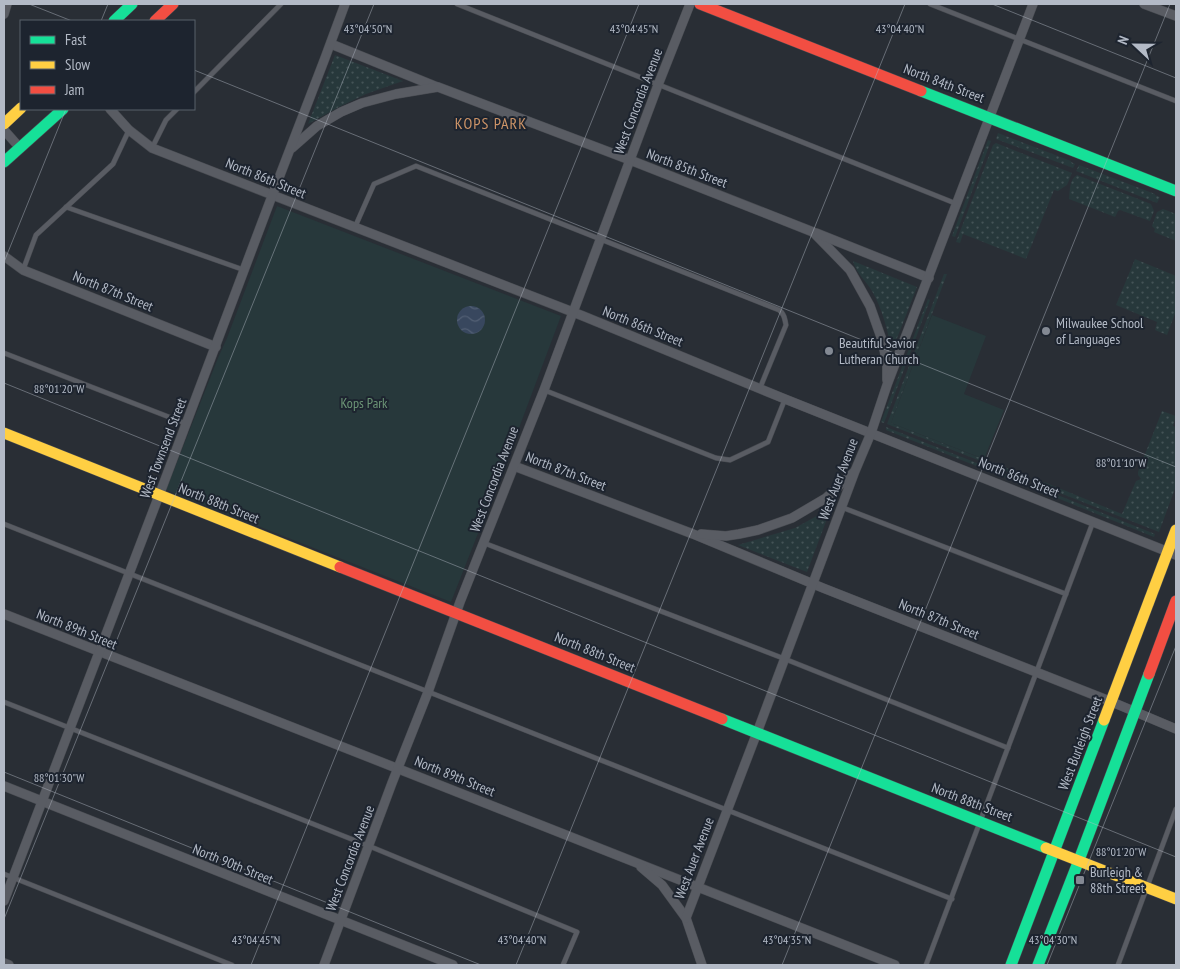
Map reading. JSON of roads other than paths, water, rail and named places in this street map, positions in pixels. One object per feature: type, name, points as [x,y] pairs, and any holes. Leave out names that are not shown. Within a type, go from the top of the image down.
[{"type":"street","points":[[4,14],[8,4]]},
{"type":"street","points":[[115,20],[132,4]]},
{"type":"street","points":[[156,20],[172,4]]},
{"type":"street","name":"West Townsend Street","points":[[4,901],[8,876],[42,801],[187,424],[345,4]]},
{"type":"street","name":"West Concordia Avenue","points":[[324,965],[428,692],[456,613],[544,390],[690,4]]},
{"type":"street","name":"North 84th Street","points":[[700,4],[1176,191]]},
{"type":"street","name":"West Auer Avenue","points":[[702,965],[686,918],[1033,4]]},
{"type":"street","points":[[1144,4],[1176,16]]},
{"type":"street","name":"North 85th Street","points":[[331,44],[438,88],[630,160],[929,278]]},
{"type":"street","name":"North 85th Street","points":[[290,150],[317,126],[355,106],[396,94],[438,88]]},
{"type":"street","points":[[4,124],[20,109]]},
{"type":"street","points":[[4,162],[62,110]]},
{"type":"street","name":"North 86th Street","points":[[111,110],[129,130],[152,148],[572,312],[1172,553]]},
{"type":"street","points":[[4,130],[20,148]]},
{"type":"street","name":"North 85th Street","points":[[813,232],[850,270],[870,306],[882,340],[887,364],[887,386]]},
{"type":"street","name":"North 87th Street","points":[[4,256],[23,270],[216,347]]},
{"type":"street","name":"North 88th Street","points":[[4,433],[1176,899]]},
{"type":"street","name":"North 87th Street","points":[[514,466],[693,534],[1176,729]]},
{"type":"street","name":"North 87th Street","points":[[693,534],[726,536],[758,530],[792,518],[826,498],[855,471]]},
{"type":"street","name":"West Burleigh Street","points":[[1011,965],[1112,702],[1172,553],[1176,530]]},
{"type":"street","points":[[1038,965],[1176,601]]},
{"type":"street","name":"North 89th Street","points":[[4,614],[895,965]]},
{"type":"street","name":"North 90th Street","points":[[4,786],[340,922],[453,965]]},
{"type":"street","points":[[635,862],[662,885],[686,918]]},
{"type":"street","points":[[4,963],[9,965]]},
{"type":"lane","points":[[195,91],[281,4]]},
{"type":"lane","points":[[457,4],[957,204]]},
{"type":"lane","points":[[930,4],[1176,101]]},
{"type":"lane","points":[[152,148],[166,120],[176,110]]},
{"type":"lane","points":[[23,270],[36,235],[113,164],[129,130]]},
{"type":"lane","points":[[355,228],[374,184],[416,166],[782,312],[786,325],[760,388]]},
{"type":"lane","points":[[66,207],[244,270]]},
{"type":"lane","points":[[4,353],[187,424]]},
{"type":"lane","points":[[544,390],[716,458],[730,460],[768,442],[785,398]]},
{"type":"lane","points":[[841,507],[1066,594]]},
{"type":"lane","points":[[926,965],[1094,521]]},
{"type":"lane","points":[[4,524],[952,899]]},
{"type":"lane","points":[[484,543],[785,658],[1008,748]]},
{"type":"lane","points":[[4,702],[369,846],[577,932],[563,965]]},
{"type":"lane","points":[[1118,965],[1146,887],[1175,816],[1176,809]]},
{"type":"lane","points":[[8,876],[232,965]]},
{"type":"water","points":[[471,306],[481,310],[485,320],[481,330],[471,334],[461,330],[457,320],[461,310]]},
{"type":"place","name":"Milwaukee School of Languages","points":[[1046,331]]},
{"type":"place","name":"Beautiful Savior Lutheran Church","points":[[829,351]]},
{"type":"place","name":"Burleigh & 88th Street","points":[[1080,880]]},
{"type":"district","name":"KOPS PARK","points":[[491,123]]},
{"type":"park label","name":"Kops Park","points":[[364,403]]}]
